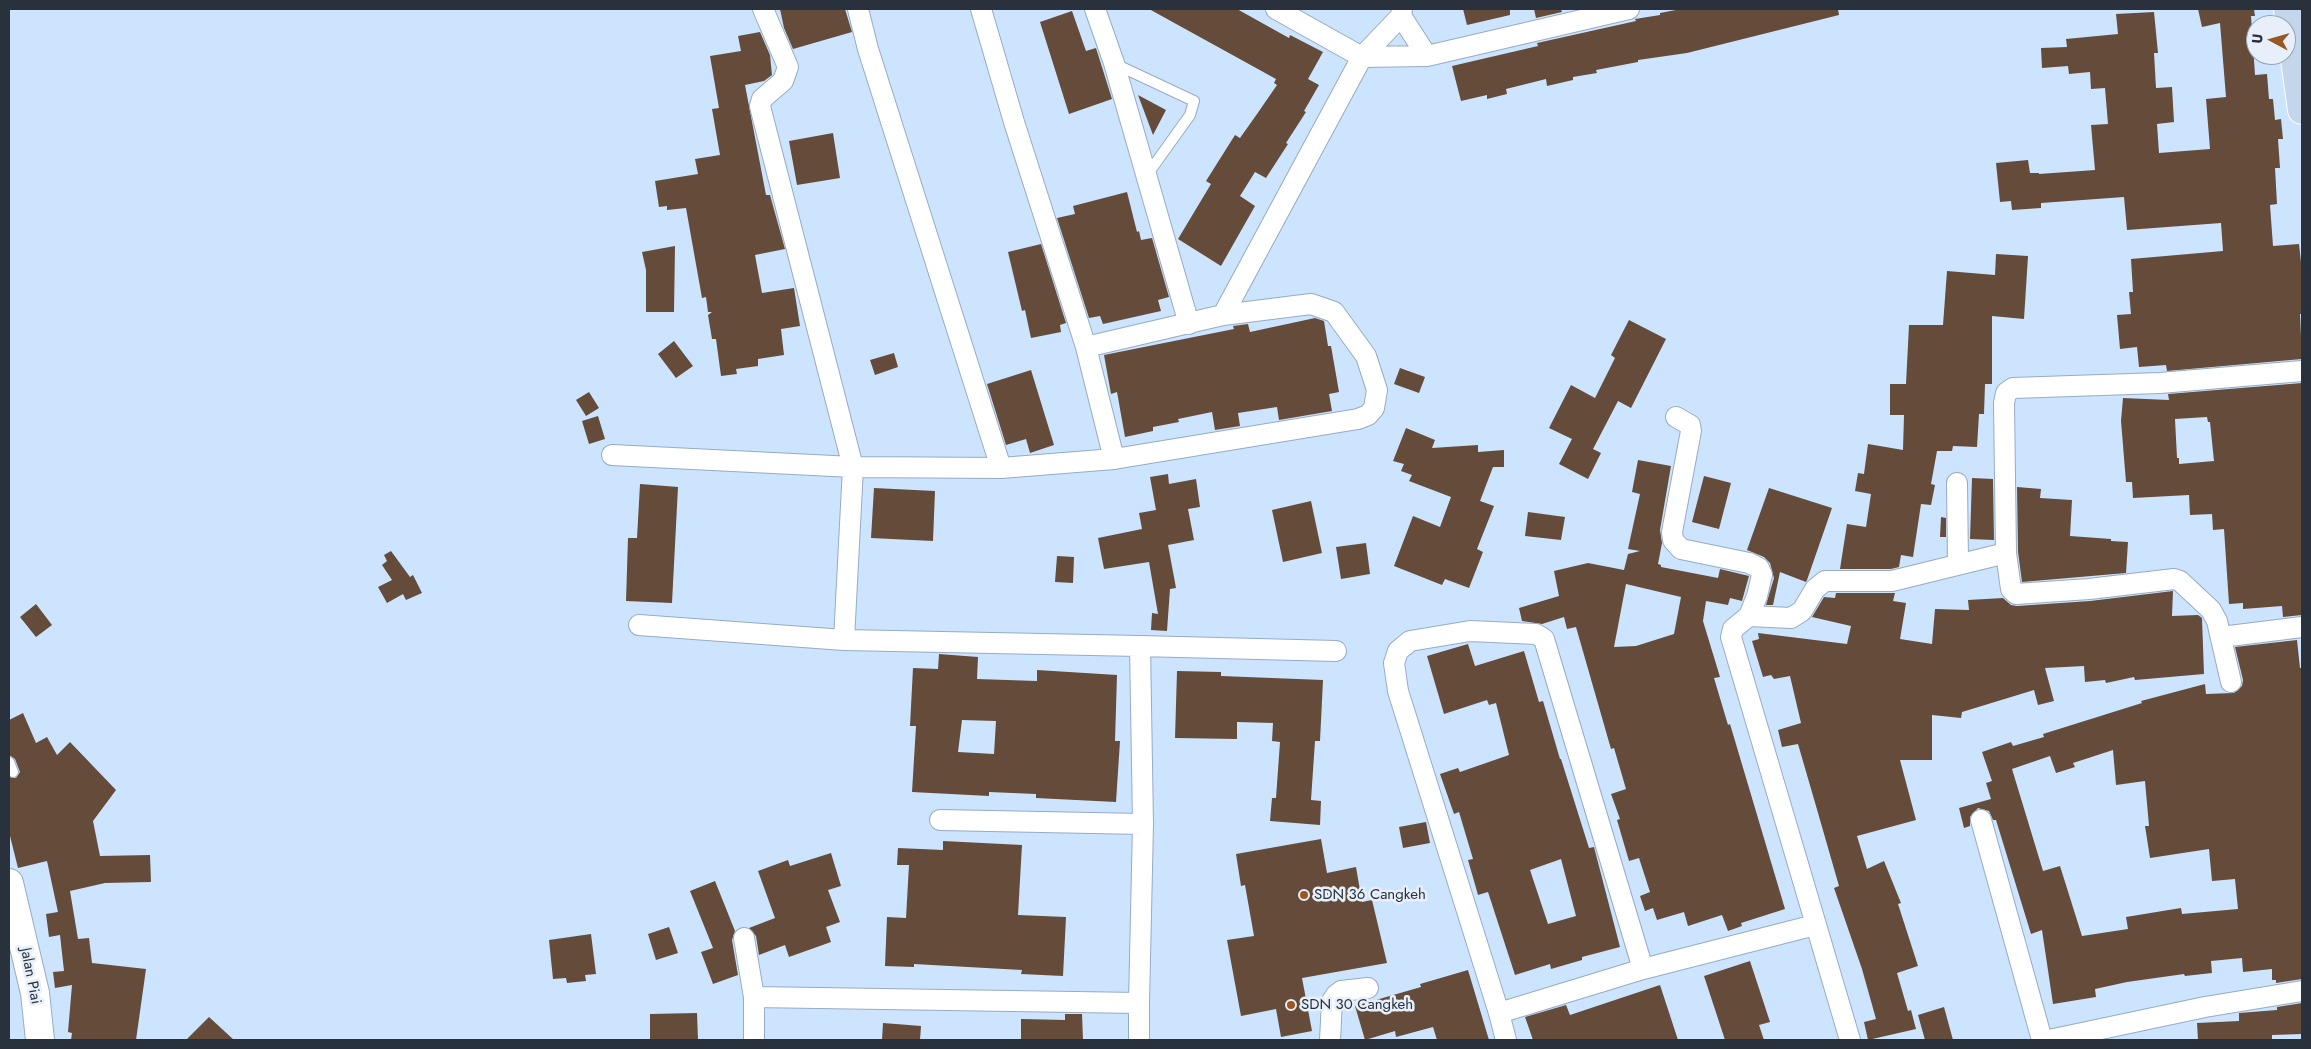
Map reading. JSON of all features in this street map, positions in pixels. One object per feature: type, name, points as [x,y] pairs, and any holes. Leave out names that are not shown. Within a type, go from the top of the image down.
[{"type":"highway","points":[[2288,9],[2302,110]]},
{"type":"street","points":[[763,9],[788,67],[783,81],[762,99],[760,106],[853,467],[844,640]]},
{"type":"street","points":[[858,9],[871,58],[1001,468]]},
{"type":"street","points":[[981,9],[1014,122],[1086,347],[1114,459]]},
{"type":"street","points":[[1095,9],[1114,63],[1189,324]]},
{"type":"street","points":[[1276,9],[1362,57],[1426,56],[1619,10]]},
{"type":"street","points":[[1223,315],[1362,57],[1401,13],[1426,56]]},
{"type":"street","points":[[612,455],[853,467],[1001,468],[1114,459],[1358,419],[1368,415],[1374,408],[1377,390],[1366,356],[1334,312],[1311,304],[1223,315],[1086,347]]},
{"type":"street","points":[[2231,682],[2217,621],[2210,610],[2177,579],[2089,589],[2016,594],[2010,589],[2006,553],[2004,403],[2008,390],[2019,388],[2160,383],[2302,371]]},
{"type":"street","points":[[1676,417],[1690,425],[1691,431],[1672,532],[1673,540],[1681,549],[1749,564],[1759,568],[1762,575],[1757,596],[1749,616],[1735,626],[1731,637],[1850,1040]]},
{"type":"street","points":[[1956,483],[1958,563]]},
{"type":"street","points":[[1749,616],[1795,616],[1802,610],[1815,589],[1826,581],[1892,581],[1958,563],[2006,553]]},
{"type":"street","points":[[639,625],[844,640],[1336,651]]},
{"type":"street","points":[[2221,637],[2302,627]]},
{"type":"street","points":[[1506,1040],[1398,691],[1394,663],[1398,651],[1410,641],[1470,631],[1536,634],[1544,639],[1643,969]]},
{"type":"street","points":[[1139,1040],[1143,824],[1140,646]]},
{"type":"street","points":[[940,820],[1143,824]]},
{"type":"street","points":[[1981,820],[2042,1040]]},
{"type":"street","name":"Jalan Piai","points":[[9,883],[35,993],[40,1040]]},
{"type":"street","points":[[1499,1013],[1643,969],[1815,926]]},
{"type":"street","points":[[744,938],[754,997],[754,1040]]},
{"type":"street","points":[[1330,1040],[1332,1001],[1336,995],[1341,991],[1368,988]]},
{"type":"street","points":[[2049,1040],[2205,1007],[2302,991]]},
{"type":"street","points":[[754,997],[1139,1003]]},
{"type":"lane","points":[[1114,63],[1194,101],[1194,107],[1190,115],[1147,175]]},
{"type":"building","points":[[780,9],[845,9],[852,32],[793,49],[784,28]]},
{"type":"building","points":[[1149,9],[1237,9],[1289,38],[1290,35],[1323,52],[1308,79],[1319,85],[1304,111],[1306,112],[1286,143],[1288,144],[1266,178],[1255,172],[1240,196],[1255,206],[1221,266],[1178,239],[1211,184],[1206,181],[1235,135],[1240,138],[1277,85],[1274,83],[1276,79]]},
{"type":"building","points":[[1463,9],[1510,9],[1510,15],[1467,25]]},
{"type":"building","points":[[1534,9],[1561,9],[1562,12],[1536,18]]},
{"type":"building","points":[[1681,9],[1838,9],[1839,15],[1687,53],[1638,60],[1638,62],[1596,70],[1597,73],[1573,77],[1573,80],[1547,86],[1546,79],[1506,89],[1507,94],[1487,99],[1487,95],[1461,101],[1452,66],[1538,46],[1537,43]]},
{"type":"building","points":[[2198,9],[2254,9],[2255,15],[2246,15],[2246,65],[2254,65],[2255,75],[2267,74],[2269,99],[2273,99],[2275,120],[2281,119],[2283,139],[2278,139],[2280,168],[2275,168],[2277,204],[2270,205],[2273,246],[2299,244],[2302,271],[2302,314],[2300,314],[2302,359],[2167,371],[2166,365],[2139,367],[2137,347],[2120,349],[2117,315],[2131,314],[2129,292],[2133,292],[2131,259],[2223,251],[2221,223],[2127,230],[2124,197],[2041,203],[2041,208],[2012,210],[2011,201],[2000,202],[1996,163],[2028,160],[2030,173],[2039,174],[2095,170],[2091,125],[2108,124],[2105,88],[2091,89],[2090,72],[2069,74],[2068,66],[2042,68],[2041,48],[2067,47],[2066,39],[2118,34],[2116,14],[2154,12],[2158,53],[2154,53],[2156,88],[2172,87],[2174,122],[2157,124],[2159,153],[2210,149],[2206,99],[2226,97],[2220,23],[2202,27]]},
{"type":"building","points":[[1072,11],[1086,51],[1096,48],[1112,99],[1069,114],[1040,22]]},
{"type":"building","points":[[760,32],[770,55],[772,75],[764,81],[745,85],[766,195],[770,195],[785,249],[755,255],[762,293],[794,288],[800,326],[781,329],[784,355],[758,359],[758,366],[736,369],[737,374],[721,376],[716,339],[712,339],[708,315],[712,312],[708,312],[706,297],[702,298],[686,208],[667,210],[667,206],[659,207],[655,181],[698,174],[695,159],[720,155],[712,109],[719,108],[710,56],[741,51],[738,36]]},
{"type":"building","points":[[1138,95],[1166,110],[1153,135]]},
{"type":"building","points":[[833,133],[840,178],[797,185],[789,141]]},
{"type":"building","points":[[1127,192],[1137,232],[1139,231],[1141,240],[1152,238],[1169,297],[1158,300],[1161,311],[1103,324],[1100,316],[1089,318],[1057,218],[1075,214],[1073,206]]},
{"type":"building","points":[[1041,244],[1066,323],[1060,325],[1061,332],[1031,338],[1025,310],[1022,311],[1008,252]]},
{"type":"building","points":[[675,246],[674,312],[646,312],[646,270],[642,252]]},
{"type":"building","points":[[1996,254],[2028,256],[2024,319],[1992,316],[1992,384],[1985,384],[1984,414],[1979,414],[1977,447],[1953,446],[1952,451],[1937,451],[1931,484],[1935,485],[1931,505],[1921,504],[1913,557],[1901,555],[1899,567],[1891,569],[1840,569],[1847,524],[1866,527],[1871,494],[1855,491],[1858,473],[1864,474],[1868,444],[1903,450],[1904,415],[1890,415],[1890,384],[1906,384],[1909,325],[1943,325],[1947,271],[1995,275]]},
{"type":"building","points":[[1315,318],[1324,321],[1328,346],[1331,346],[1339,392],[1329,394],[1332,411],[1279,420],[1277,407],[1238,413],[1240,426],[1215,430],[1212,412],[1178,419],[1179,422],[1153,427],[1153,431],[1125,437],[1117,392],[1111,394],[1104,355],[1234,329],[1233,326],[1248,324],[1250,332]]},
{"type":"building","points":[[1629,320],[1666,339],[1631,408],[1618,401],[1593,449],[1601,453],[1588,479],[1559,464],[1572,439],[1549,428],[1571,385],[1595,398],[1615,358],[1611,355]]},
{"type":"building","points":[[674,341],[693,366],[676,378],[658,354]]},
{"type":"building","points":[[894,353],[898,367],[875,375],[870,360]]},
{"type":"building","points":[[1400,368],[1425,377],[1419,393],[1394,384]]},
{"type":"building","points":[[1031,370],[1054,445],[1030,453],[1026,439],[1006,445],[987,384]]},
{"type":"building","points":[[2302,383],[2302,615],[2283,617],[2282,606],[2243,609],[2243,603],[2229,604],[2224,529],[2213,530],[2212,514],[2190,515],[2189,495],[2133,498],[2132,482],[2126,482],[2121,421],[2123,398],[2169,400],[2168,394]],"holes":[[[2207,417],[2208,422],[2210,422],[2214,461],[2179,464],[2175,419]]]},
{"type":"building","points":[[589,392],[599,408],[586,416],[576,400]]},
{"type":"building","points":[[598,416],[605,439],[589,444],[582,421]]},
{"type":"building","points":[[1406,428],[1435,440],[1432,448],[1478,445],[1478,452],[1504,450],[1504,467],[1493,467],[1480,501],[1494,506],[1477,549],[1483,552],[1469,588],[1445,579],[1442,585],[1394,566],[1413,516],[1440,527],[1451,497],[1409,481],[1412,475],[1401,471],[1404,464],[1393,461]]},
{"type":"building","points":[[1638,460],[1671,466],[1660,530],[1662,543],[1658,564],[1661,567],[1718,578],[1720,569],[1749,576],[1742,601],[1730,598],[1728,605],[1706,601],[1703,621],[1720,677],[1714,678],[1728,725],[1730,724],[1785,909],[1741,923],[1742,926],[1728,931],[1722,915],[1688,926],[1684,912],[1657,920],[1653,908],[1645,911],[1640,896],[1650,892],[1639,858],[1629,861],[1617,820],[1620,819],[1611,794],[1626,789],[1614,748],[1611,749],[1576,627],[1567,629],[1564,617],[1542,624],[1522,621],[1519,608],[1559,596],[1554,571],[1588,563],[1624,570],[1628,554],[1640,551],[1628,549],[1640,494],[1632,492]],"holes":[[[1626,584],[1681,597],[1674,634],[1636,646],[1614,647]]]},
{"type":"building","points":[[1168,474],[1169,484],[1196,479],[1200,507],[1188,509],[1194,540],[1168,545],[1176,588],[1170,589],[1167,631],[1151,630],[1152,613],[1158,614],[1149,562],[1104,569],[1098,538],[1142,529],[1139,513],[1156,510],[1150,477]]},
{"type":"building","points":[[1704,476],[1731,483],[1719,529],[1692,522]]},
{"type":"building","points":[[1972,478],[1993,479],[1994,540],[1970,539]]},
{"type":"building","points":[[640,484],[678,487],[672,603],[626,601],[628,538],[637,538]]},
{"type":"building","points":[[2017,487],[2041,489],[2040,498],[2072,500],[2070,536],[2128,542],[2126,573],[2022,582],[2018,552]]},
{"type":"building","points":[[874,488],[935,491],[933,541],[871,538]]},
{"type":"building","points":[[1769,488],[1832,508],[1806,582],[1780,572],[1773,605],[1766,605],[1774,578],[1770,563],[1764,557],[1747,550]]},
{"type":"building","points":[[1311,501],[1322,553],[1283,562],[1272,510]]},
{"type":"building","points":[[1528,512],[1565,517],[1561,540],[1525,536]]},
{"type":"building","points":[[1941,517],[1946,518],[1946,537],[1940,537]]},
{"type":"building","points":[[1366,543],[1370,574],[1341,579],[1336,547]]},
{"type":"building","points":[[391,551],[410,577],[413,575],[422,593],[406,600],[403,594],[387,603],[378,587],[392,580],[382,565],[387,561],[384,555]]},
{"type":"building","points":[[1057,556],[1074,557],[1073,583],[1055,582]]},
{"type":"building","points":[[2173,591],[2172,616],[2198,615],[2202,618],[2204,674],[2135,680],[2134,677],[2106,683],[2105,680],[2085,682],[2084,666],[2045,668],[2054,701],[2038,705],[2034,690],[1962,712],[1961,718],[1932,715],[1932,760],[1900,760],[1916,820],[1857,836],[1867,869],[1884,861],[1901,903],[1898,904],[1918,966],[1897,973],[1908,1011],[1911,1010],[1916,1029],[1868,1040],[1864,1022],[1876,1019],[1862,969],[1834,888],[1839,886],[1798,744],[1782,747],[1778,730],[1801,723],[1790,676],[1774,679],[1771,675],[1763,677],[1752,641],[1759,639],[1758,633],[1847,644],[1851,626],[1812,617],[1824,597],[1835,598],[1836,593],[1895,593],[1893,601],[1906,603],[1900,639],[1932,644],[1935,609],[1969,610],[1968,600],[2003,598],[2011,605],[2017,606],[2090,601]]},
{"type":"building","points":[[36,604],[52,625],[36,637],[20,617]]},
{"type":"building","points":[[2297,640],[2300,668],[2302,668],[2302,979],[2276,983],[2276,980],[2272,980],[2272,969],[2243,972],[2242,958],[2211,961],[2212,973],[2185,976],[2184,974],[2127,982],[2095,989],[2096,997],[2053,1004],[2042,930],[2031,934],[1996,820],[1993,820],[1989,811],[1978,808],[1970,817],[1970,826],[1964,828],[1959,808],[1991,799],[1986,783],[1992,781],[1982,752],[2011,742],[2013,746],[2044,737],[2043,734],[2142,703],[2141,701],[2205,684],[2206,694],[2234,693],[2242,686],[2243,680],[2235,647]],"holes":[[[2113,750],[2116,785],[2145,781],[2149,826],[2145,826],[2150,858],[2209,849],[2212,881],[2235,879],[2238,909],[2182,914],[2181,908],[2126,917],[2128,929],[2082,936],[2060,866],[2043,871],[2012,769],[2050,756],[2056,773],[2075,767],[2073,763]]]},
{"type":"building","points":[[1468,644],[1475,666],[1524,651],[1539,702],[1543,701],[1589,848],[1594,847],[1620,947],[1582,957],[1582,960],[1551,969],[1550,964],[1515,975],[1488,892],[1478,895],[1468,860],[1473,859],[1459,812],[1454,814],[1440,774],[1458,768],[1460,772],[1509,755],[1496,703],[1489,705],[1487,700],[1444,714],[1427,656]],"holes":[[[1561,859],[1576,916],[1548,924],[1530,870]]]},
{"type":"building","points":[[939,654],[978,657],[977,679],[1037,681],[1037,670],[1117,675],[1115,741],[1120,741],[1116,802],[1036,798],[1036,794],[989,792],[989,796],[912,792],[916,726],[910,726],[913,668],[938,669]],"holes":[[[962,720],[996,721],[994,754],[958,752]]]},
{"type":"building","points":[[1177,671],[1221,672],[1221,676],[1323,680],[1320,741],[1315,741],[1311,800],[1321,801],[1320,825],[1270,821],[1272,798],[1276,798],[1280,742],[1272,741],[1273,723],[1237,722],[1237,739],[1175,738]]},
{"type":"building","points":[[23,713],[36,743],[47,737],[57,755],[70,742],[116,790],[93,821],[100,856],[150,855],[151,882],[105,883],[70,891],[78,939],[89,938],[92,963],[146,969],[136,1040],[71,1040],[72,1033],[68,1032],[72,985],[55,988],[53,972],[64,971],[60,935],[49,937],[46,914],[58,912],[47,861],[18,868],[9,832],[9,777],[16,778],[20,772],[15,759],[9,755],[9,720]]},
{"type":"building","points":[[1426,822],[1430,843],[1403,848],[1399,827]]},
{"type":"building","points":[[1321,839],[1327,873],[1356,867],[1362,902],[1372,900],[1387,963],[1302,978],[1312,1031],[1281,1037],[1276,1009],[1241,1016],[1227,940],[1254,936],[1245,885],[1241,886],[1236,854]]},
{"type":"building","points":[[943,841],[1022,845],[1018,915],[1066,917],[1063,976],[1021,974],[1022,970],[914,964],[914,967],[885,966],[887,917],[906,918],[909,865],[897,865],[898,848],[943,850]]},
{"type":"building","points":[[831,853],[841,886],[828,890],[840,922],[826,927],[831,942],[789,957],[785,945],[759,955],[756,936],[749,928],[775,918],[758,871],[788,860],[790,866]]},
{"type":"building","points":[[715,881],[735,931],[732,940],[738,975],[713,984],[701,952],[713,948],[690,891]]},
{"type":"building","points":[[669,927],[678,953],[656,960],[648,934]]},
{"type":"building","points":[[591,934],[596,974],[585,975],[586,981],[567,983],[566,978],[553,979],[549,940]]},
{"type":"building","points":[[1750,961],[1770,1022],[1759,1025],[1764,1040],[1725,1040],[1704,976]]},
{"type":"building","points":[[1468,970],[1489,1040],[1437,1040],[1433,1027],[1396,1037],[1395,1031],[1365,1040],[1355,1006],[1421,987],[1420,984]]},
{"type":"building","points":[[1660,985],[1678,1040],[1533,1040],[1525,1017],[1566,1005],[1570,1015]]},
{"type":"building","points":[[2302,1003],[2302,1034],[2272,1035],[2272,1040],[2198,1040],[2197,1023],[2239,1021],[2239,1013],[2277,1010],[2277,1007]]},
{"type":"building","points":[[1944,1007],[1953,1040],[1925,1040],[1918,1015]]},
{"type":"building","points":[[697,1013],[698,1040],[650,1040],[650,1014]]},
{"type":"building","points":[[1065,1014],[1082,1014],[1083,1040],[1021,1040],[1021,1019],[1065,1020]]},
{"type":"building","points":[[209,1017],[234,1040],[186,1040]]},
{"type":"building","points":[[883,1023],[921,1026],[920,1040],[882,1040]]},
{"type":"place","name":"SDN 36 Cangkeh","points":[[1304,895]]},
{"type":"place","name":"SDN 30 Cangkeh","points":[[1291,1005]]}]
